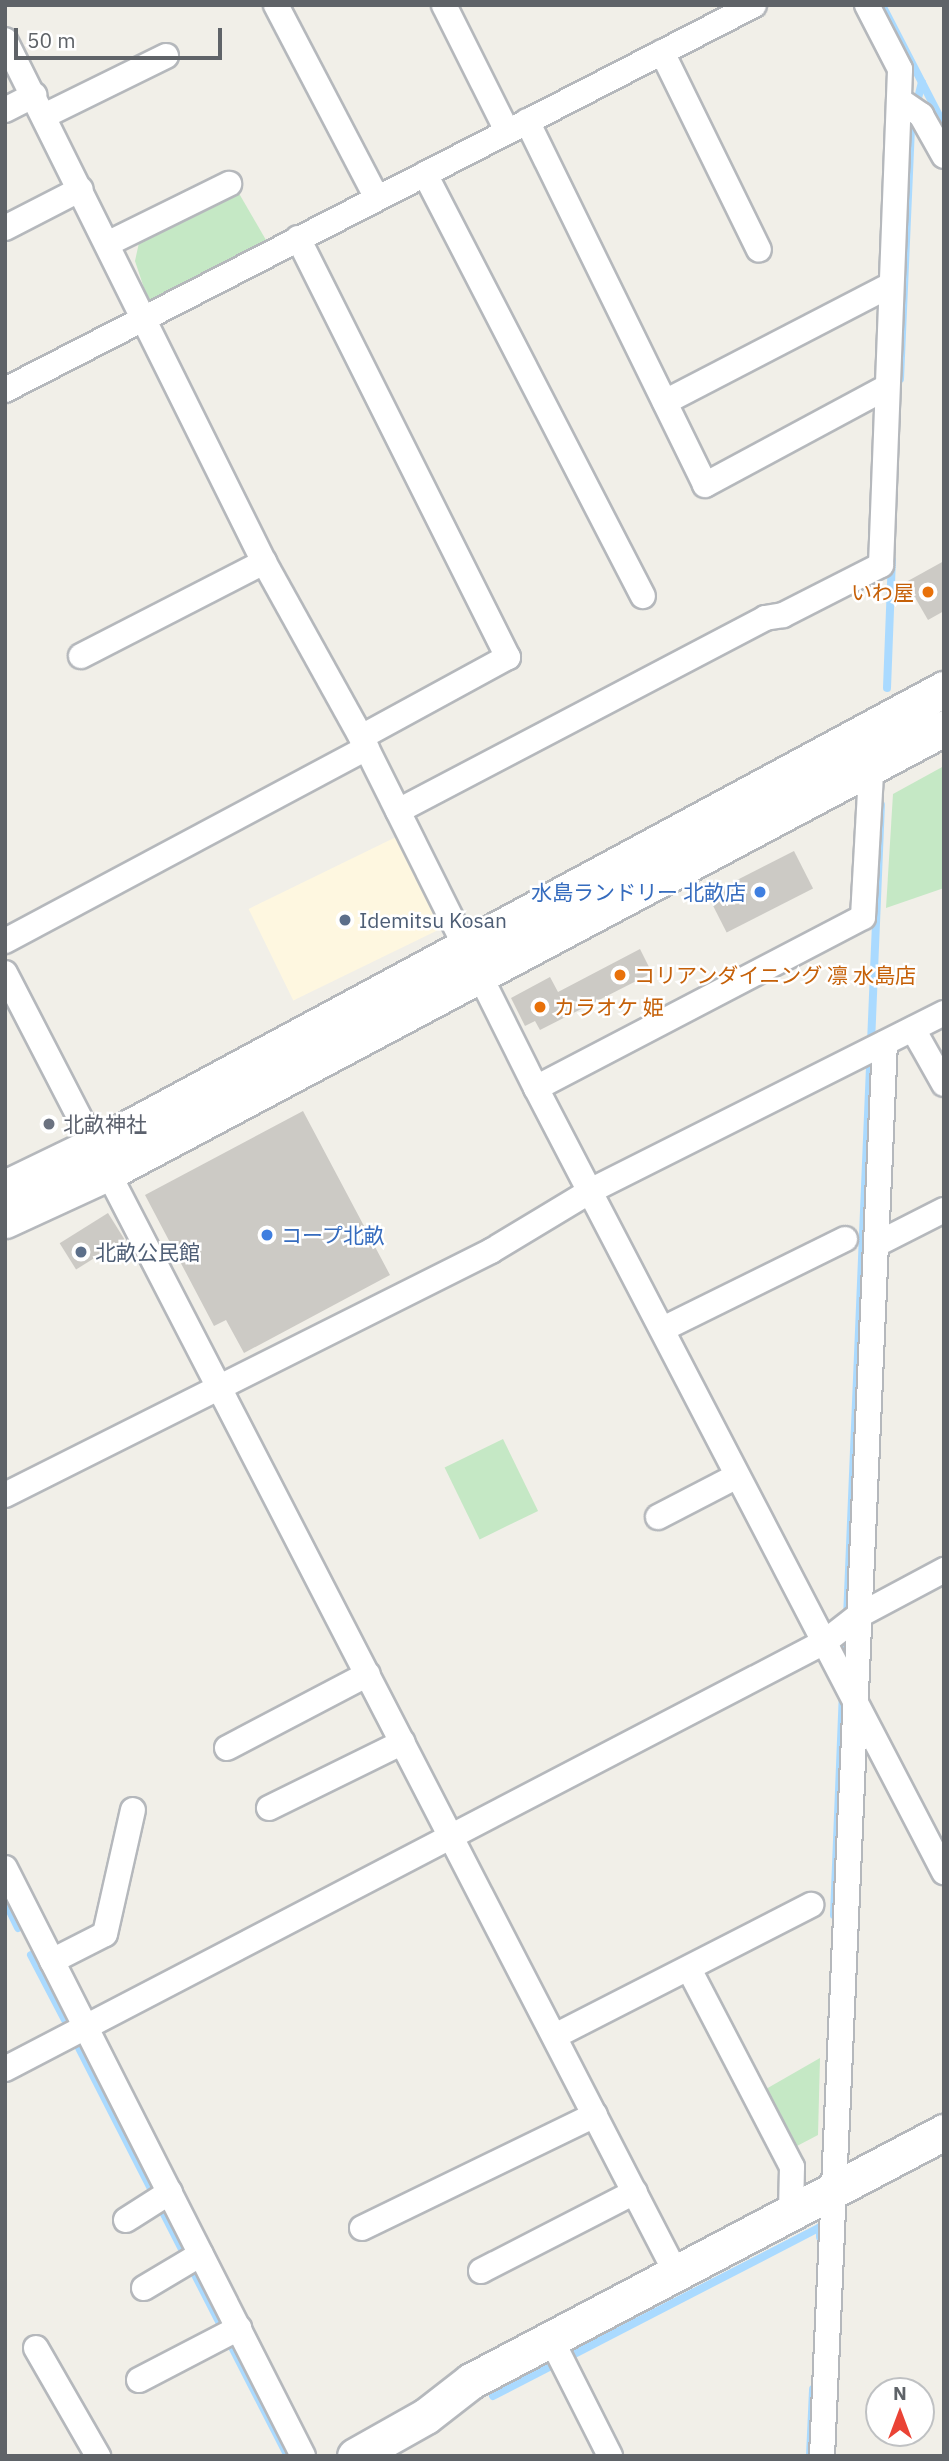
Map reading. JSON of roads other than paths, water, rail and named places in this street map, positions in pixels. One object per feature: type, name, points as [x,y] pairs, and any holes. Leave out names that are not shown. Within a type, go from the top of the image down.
[{"type":"street","points":[[276,5],[377,198]]},
{"type":"street","points":[[444,5],[517,126],[665,402],[705,485],[885,388]]},
{"type":"street","points":[[5,390],[754,5]]},
{"type":"street","points":[[867,5],[900,69],[910,107],[944,156]]},
{"type":"street","points":[[5,40],[147,316],[264,562],[364,743],[536,1088],[592,1190],[737,1476],[844,1626],[848,1688],[944,1872]]},
{"type":"street","points":[[662,52],[759,250]]},
{"type":"street","points":[[5,110],[39,106],[166,55]]},
{"type":"street","points":[[397,811],[765,618],[783,615],[881,565],[890,202],[899,187],[910,107]]},
{"type":"street","points":[[425,173],[643,596]]},
{"type":"street","points":[[109,243],[229,184]]},
{"type":"street","points":[[5,228],[81,189]]},
{"type":"street","points":[[5,941],[364,743],[508,657],[298,239]]},
{"type":"street","points":[[665,402],[887,287]]},
{"type":"street","points":[[81,656],[264,562]]},
{"type":"street","points":[[5,1220],[100,1160],[473,959],[876,725],[944,689]]},
{"type":"street","points":[[536,1088],[863,917],[871,766],[876,725]]},
{"type":"street","points":[[473,959],[944,728]]},
{"type":"street","points":[[5,973],[100,1160],[219,1383],[676,2273]]},
{"type":"street","points":[[5,1495],[219,1383],[491,1251],[592,1190],[944,1013]]},
{"type":"street","points":[[913,1029],[944,1084]]},
{"type":"street","points":[[822,2456],[835,2189],[848,1688],[844,1626],[877,1244],[876,1048]]},
{"type":"street","points":[[5,1188],[100,1160]]},
{"type":"street","points":[[877,1244],[944,1210]]},
{"type":"street","points":[[663,1329],[845,1239]]},
{"type":"street","points":[[658,1517],[737,1476]]},
{"type":"street","points":[[5,2069],[844,1626],[944,1570]]},
{"type":"street","points":[[227,1748],[368,1674]]},
{"type":"street","points":[[269,1808],[403,1742]]},
{"type":"street","points":[[52,1961],[105,1934],[132,1810]]},
{"type":"street","points":[[5,1868],[303,2456]]},
{"type":"street","points":[[555,2036],[811,1905]]},
{"type":"street","points":[[689,1969],[792,2167],[791,2212]]},
{"type":"street","points":[[362,2228],[595,2115]]},
{"type":"street","points":[[355,2456],[426,2416],[471,2381],[944,2132]]},
{"type":"street","points":[[126,2220],[170,2192]]},
{"type":"street","points":[[481,2271],[635,2192]]},
{"type":"street","points":[[144,2288],[201,2254]]},
{"type":"street","points":[[139,2380],[239,2328]]},
{"type":"street","points":[[551,2339],[610,2456]]},
{"type":"street","points":[[36,2348],[98,2456]]},
{"type":"waterway","points":[[882,5],[944,125]]},
{"type":"waterway","points":[[900,379],[911,127],[922,82]]},
{"type":"waterway","points":[[887,688],[892,560]]},
{"type":"waterway","points":[[847,1618],[881,805]]},
{"type":"waterway","points":[[845,1663],[846,1630]]},
{"type":"waterway","points":[[834,1915],[843,1693]]},
{"type":"waterway","points":[[5,1901],[18,1928]]},
{"type":"waterway","points":[[31,1955],[65,2020]]},
{"type":"waterway","points":[[79,2048],[288,2456]]},
{"type":"waterway","points":[[493,2396],[820,2227],[820,2237]]},
{"type":"waterway","points":[[810,2456],[813,2389]]},
{"type":"place","name":"いわ屋","points":[[928,592]]},
{"type":"place","name":"水島ランドリー 北畝店","points":[[760,892]]},
{"type":"place","name":"Idemitsu Kosan","points":[[345,920]]},
{"type":"place","name":"コリアンダイニング 凛 水島店","points":[[620,975]]},
{"type":"place","name":"カラオケ 姫","points":[[540,1007]]},
{"type":"place","name":"北畝神社","points":[[49,1124]]},
{"type":"place","name":"コープ北畝","points":[[267,1235]]},
{"type":"place","name":"北畝公民館","points":[[81,1252]]}]
